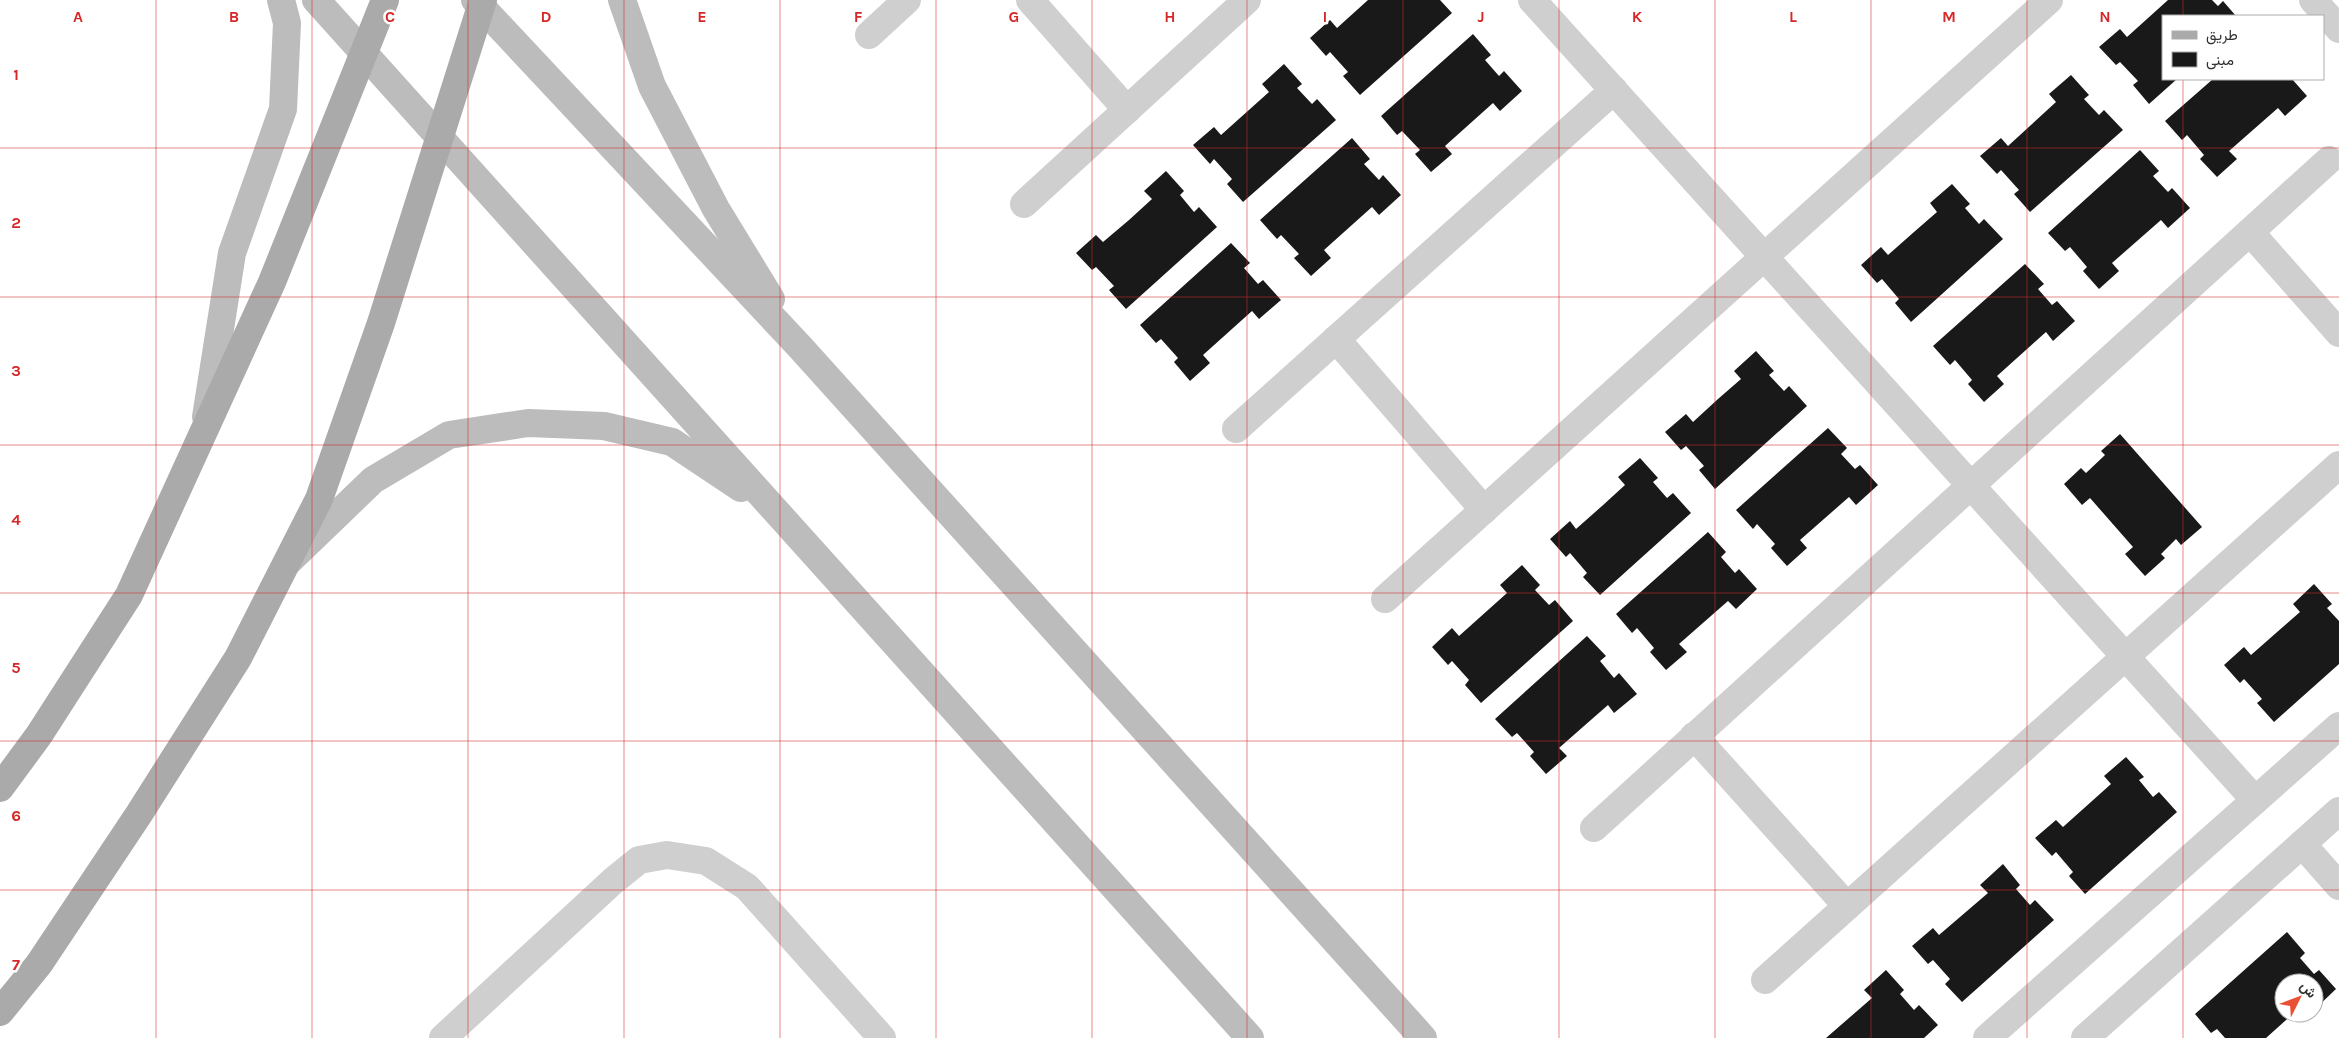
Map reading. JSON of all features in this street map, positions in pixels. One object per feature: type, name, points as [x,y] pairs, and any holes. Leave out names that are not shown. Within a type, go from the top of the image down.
[{"type":"main road","points":[[203,435],[232,253],[283,109],[287,23],[281,0]]},
{"type":"main road","points":[[316,0],[1250,1038]]},
{"type":"main road","points":[[0,788],[39,735],[129,595],[272,282],[385,0]]},
{"type":"main road","points":[[622,0],[652,86],[716,208],[800,347]]},
{"type":"main road","points":[[480,2],[800,347],[1423,1038]]},
{"type":"main road","points":[[0,1012],[39,964],[140,814],[238,658],[319,499],[381,323],[440,138],[480,2]]},
{"type":"main road","points":[[285,564],[373,480],[449,435],[528,423],[604,426],[672,442],[774,510]]},
{"type":"street","points":[[869,35],[907,0]]},
{"type":"street","points":[[1030,0],[1127,110]]},
{"type":"street","points":[[1024,204],[1247,0]]},
{"type":"street","points":[[1385,599],[2049,0]]},
{"type":"street","points":[[2312,0],[2339,29]]},
{"type":"street","points":[[1539,2],[1614,90],[2255,800]]},
{"type":"street","points":[[1236,429],[1614,90]]},
{"type":"street","points":[[1594,828],[2329,160]]},
{"type":"street","points":[[2250,232],[2339,333]]},
{"type":"street","points":[[1336,340],[1484,510]]},
{"type":"street","points":[[1765,980],[2339,465]]},
{"type":"street","points":[[1987,1038],[2339,726]]},
{"type":"street","points":[[1694,736],[1847,906]]},
{"type":"street","points":[[2085,1038],[2339,811]]},
{"type":"street","points":[[2302,844],[2339,886]]},
{"type":"street","points":[[443,1038],[619,876],[639,860],[666,855],[706,861],[747,887],[882,1038]]},
{"type":"building","points":[[1368,0],[1440,0],[1452,13],[1360,95],[1343,76],[1348,72],[1330,52],[1326,56],[1310,38],[1330,20],[1337,28]]},
{"type":"building","points":[[2168,0],[2212,0],[2218,6],[2223,1],[2235,15],[2162,15],[2162,80],[2176,80],[2149,104],[2133,85],[2138,81],[2120,62],[2116,65],[2099,47],[2120,29],[2127,37]]},
{"type":"building","points":[[1473,34],[1491,55],[1485,60],[1499,76],[1504,71],[1522,91],[1500,111],[1493,103],[1445,146],[1452,154],[1431,172],[1415,154],[1420,150],[1402,131],[1397,135],[1381,116]]},
{"type":"building","points":[[1284,64],[1302,84],[1297,88],[1312,104],[1317,99],[1336,120],[1243,202],[1227,184],[1232,179],[1214,159],[1210,164],[1193,145],[1214,127],[1221,135],[1269,92],[1262,84]]},
{"type":"building","points":[[2071,75],[2089,95],[2084,99],[2099,115],[2104,110],[2123,130],[2030,212],[2014,194],[2019,190],[2001,170],[1997,174],[1980,156],[2001,138],[2008,146],[2056,102],[2049,94]]},
{"type":"building","points":[[2212,80],[2293,80],[2307,96],[2285,116],[2278,108],[2229,151],[2237,159],[2217,177],[2200,159],[2204,155],[2187,135],[2182,140],[2165,121]]},
{"type":"building","points":[[1352,138],[1370,159],[1364,164],[1379,180],[1383,175],[1401,195],[1379,215],[1372,207],[1324,250],[1331,258],[1311,276],[1294,258],[1299,254],[1281,235],[1277,239],[1260,220]]},
{"type":"building","points":[[2140,150],[2159,171],[2153,176],[2168,192],[2172,188],[2190,208],[2168,228],[2161,220],[2112,263],[2119,271],[2099,289],[2083,271],[2087,267],[2070,247],[2065,251],[2048,233]]},
{"type":"building","points":[[1166,171],[1184,191],[1180,195],[1194,212],[1199,207],[1217,227],[1126,309],[1109,290],[1114,286],[1096,267],[1092,270],[1076,253],[1096,235],[1103,242],[1129,220],[1152,199],[1144,191]]},
{"type":"building","points":[[1952,184],[1970,204],[1965,208],[1979,224],[1984,219],[2003,239],[1911,322],[1895,303],[1899,299],[1882,279],[1877,283],[1861,265],[1881,247],[1888,255],[1937,212],[1930,203]]},
{"type":"building","points":[[1231,243],[1250,263],[1244,268],[1258,284],[1263,280],[1281,300],[1259,319],[1252,311],[1203,355],[1210,363],[1190,381],[1174,362],[1178,358],[1161,339],[1156,343],[1140,325]]},
{"type":"building","points":[[2025,264],[2044,284],[2038,289],[2052,305],[2057,301],[2075,321],[2053,341],[2046,332],[1997,376],[2004,384],[1984,402],[1968,384],[1972,380],[1955,360],[1950,365],[1933,346]]},
{"type":"building","points":[[1756,351],[1774,371],[1769,375],[1784,391],[1789,386],[1807,406],[1715,489],[1699,470],[1704,466],[1686,446],[1681,450],[1665,432],[1686,414],[1693,422],[1741,379],[1734,371]]},
{"type":"building","points":[[1828,428],[1847,448],[1841,454],[1855,469],[1860,465],[1878,485],[1856,505],[1849,497],[1800,540],[1807,548],[1787,566],[1771,548],[1775,544],[1757,524],[1753,529],[1736,510]]},
{"type":"building","points":[[2120,434],[2202,527],[2181,545],[2176,539],[2161,554],[2165,558],[2145,576],[2125,554],[2133,547],[2090,498],[2082,505],[2064,484],[2081,468],[2086,473],[2105,455],[2101,451]]},
{"type":"building","points":[[1640,458],[1658,478],[1653,482],[1667,498],[1673,493],[1691,513],[1600,595],[1583,577],[1587,573],[1570,553],[1566,557],[1550,539],[1570,521],[1576,529],[1602,506],[1625,485],[1618,477]]},
{"type":"building","points":[[1708,532],[1726,552],[1721,557],[1735,573],[1739,569],[1757,589],[1736,609],[1728,601],[1679,644],[1687,652],[1666,670],[1650,652],[1654,648],[1637,628],[1632,633],[1616,614]]},
{"type":"building","points":[[1522,565],[1540,585],[1535,590],[1549,605],[1555,600],[1573,621],[1481,703],[1465,685],[1469,680],[1452,661],[1448,665],[1432,647],[1452,628],[1459,636],[1507,593],[1500,585]]},
{"type":"building","points":[[2314,584],[2332,604],[2327,608],[2339,621],[2339,664],[2274,722],[2257,703],[2262,699],[2244,679],[2240,683],[2224,665],[2244,647],[2251,655],[2300,612],[2293,604]]},
{"type":"building","points":[[1587,636],[1606,656],[1600,661],[1614,678],[1619,673],[1637,694],[1614,713],[1608,705],[1584,726],[1559,748],[1567,756],[1546,774],[1530,756],[1534,752],[1517,733],[1512,737],[1495,719]]},
{"type":"building","points":[[2126,757],[2144,777],[2139,780],[2153,797],[2159,792],[2177,812],[2085,894],[2069,876],[2073,872],[2056,852],[2052,856],[2035,838],[2056,820],[2063,827],[2111,784],[2104,776]]},
{"type":"building","points":[[2003,864],[2020,885],[2016,889],[2030,905],[2035,900],[2054,920],[1962,1002],[1945,984],[1950,979],[1933,960],[1928,964],[1912,946],[1933,928],[1939,935],[1988,893],[1980,885]]},
{"type":"building","points":[[2287,932],[2305,953],[2300,958],[2313,973],[2274,973],[2274,1023],[2283,1023],[2266,1038],[2225,1038],[2217,1029],[2211,1033],[2195,1014]]},
{"type":"building","points":[[1886,970],[1904,990],[1900,994],[1914,1010],[1919,1005],[1938,1025],[1924,1038],[1826,1038],[1872,998],[1864,990]]},
{"type":"building","points":[[2324,976],[2336,989],[2324,1000]]}]
